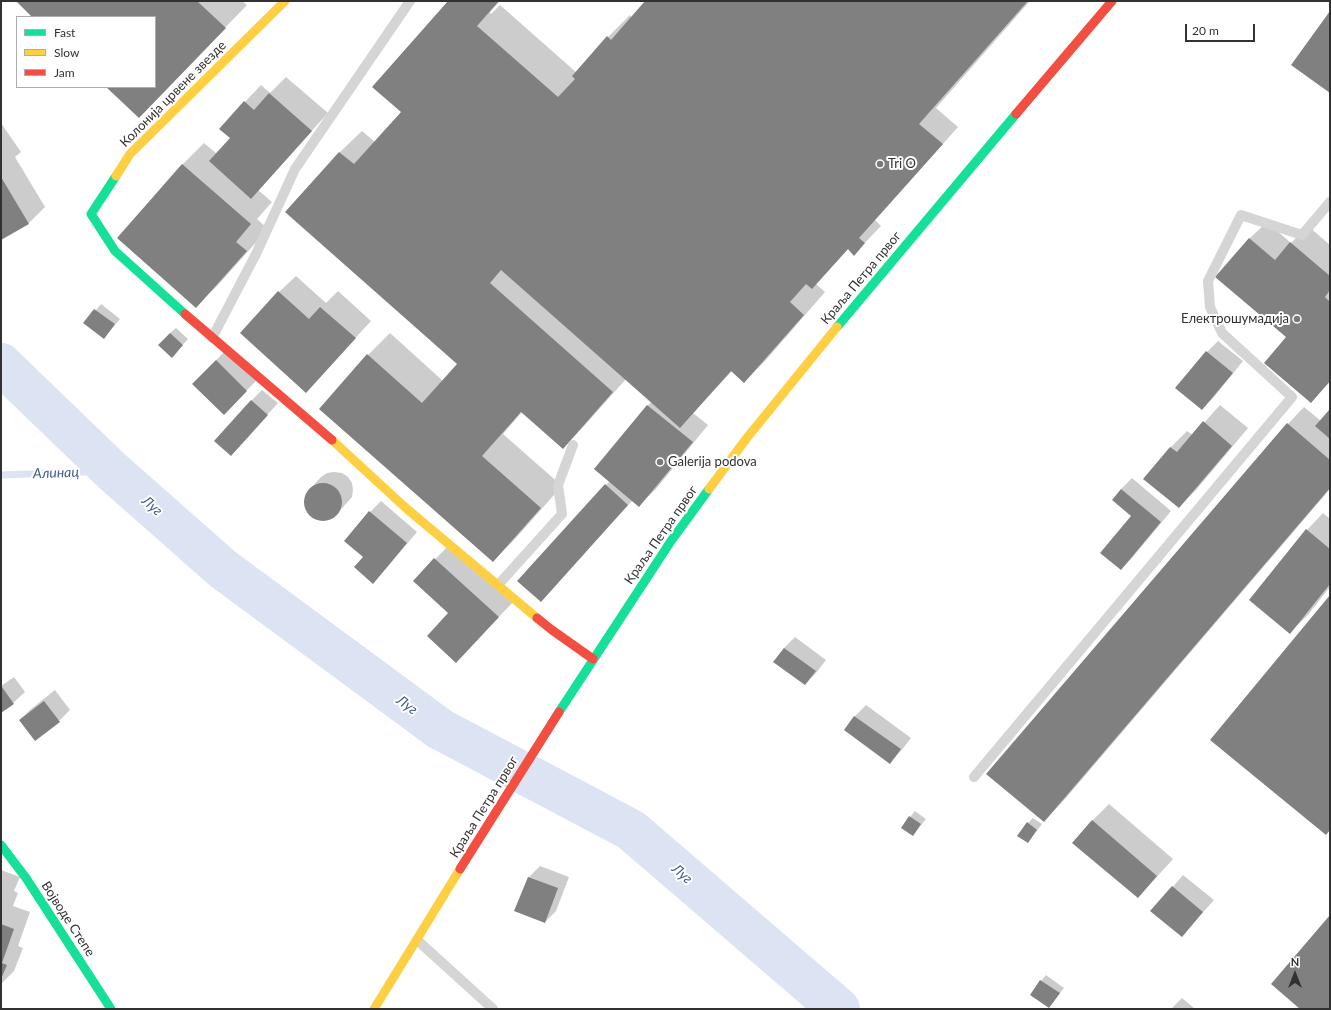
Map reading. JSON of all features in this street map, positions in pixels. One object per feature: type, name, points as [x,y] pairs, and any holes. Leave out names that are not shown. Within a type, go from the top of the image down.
[{"type":"main road","name":"Колонија црвене звезде","points":[[212,338],[115,251],[91,214],[130,154],[284,1]]},
{"type":"main road","name":"Краља Петра првог","points":[[374,1009],[548,728],[671,541],[746,439],[820,347],[1112,1]]},
{"type":"main road","points":[[212,338],[226,348],[331,439],[407,509],[552,630],[593,659]]},
{"type":"main road","name":"Војводе Степе","points":[[1,845],[26,878],[111,1009]]},
{"type":"lane","points":[[212,338],[256,254],[294,169],[410,1]]},
{"type":"lane","points":[[974,776],[1292,397],[1222,333],[1210,307],[1208,281],[1241,215],[1302,235],[1330,202]]},
{"type":"lane","points":[[498,585],[562,514],[558,485],[573,445]]},
{"type":"lane","points":[[417,940],[492,1009]]},
{"type":"building","points":[[16,1],[197,1],[226,28],[139,118],[107,88],[156,88],[156,16],[31,16]]},
{"type":"building","points":[[448,1],[499,1],[477,26],[558,97],[575,79],[572,76],[607,36],[611,40],[645,1],[1028,1],[919,124],[943,144],[859,238],[865,243],[854,256],[848,249],[812,289],[806,284],[790,302],[804,315],[744,383],[731,371],[680,428],[501,270],[490,283],[613,392],[563,449],[521,412],[482,456],[541,508],[493,562],[319,409],[367,354],[422,403],[457,364],[285,212],[339,152],[354,164],[401,112],[372,87]]},
{"type":"building","points":[[1330,11],[1330,93],[1291,65]]},
{"type":"building","points":[[269,93],[312,131],[251,199],[209,161],[230,138],[219,129],[244,101],[254,110]]},
{"type":"building","points":[[182,164],[251,224],[236,242],[247,251],[196,308],[117,238]]},
{"type":"building","points":[[1,177],[29,224],[1,240]]},
{"type":"building","name":"Електрошумадија","points":[[1249,238],[1275,260],[1290,242],[1330,276],[1330,290],[1325,297],[1330,302],[1330,381],[1311,403],[1264,363],[1286,337],[1215,277]]},
{"type":"building","points":[[278,291],[309,319],[320,307],[356,338],[306,393],[240,333]]},
{"type":"building","points":[[94,309],[115,324],[104,339],[83,323]]},
{"type":"building","points":[[170,333],[183,345],[172,358],[158,345]]},
{"type":"building","points":[[1206,351],[1233,373],[1202,410],[1175,388]]},
{"type":"building","points":[[216,360],[247,391],[224,415],[192,384]]},
{"type":"building","points":[[251,400],[268,415],[231,456],[214,441]]},
{"type":"building","points":[[647,405],[693,442],[639,507],[594,469]]},
{"type":"building","points":[[1330,409],[1330,439],[1315,426]]},
{"type":"building","points":[[1203,421],[1232,446],[1179,508],[1143,479],[1170,447],[1177,452]]},
{"type":"building","points":[[1287,423],[1330,460],[1330,488],[1044,822],[986,774]]},
{"type":"building","points":[[319,483],[327,483],[337,488],[341,495],[341,509],[337,516],[327,521],[319,521],[309,516],[307,513],[304,506],[304,498],[309,488],[312,486]]},
{"type":"building","points":[[605,484],[628,505],[541,602],[517,581]]},
{"type":"building","points":[[1121,489],[1161,522],[1121,570],[1100,553],[1131,516],[1112,500]]},
{"type":"building","points":[[369,511],[407,543],[373,584],[354,567],[363,557],[344,541]]},
{"type":"building","points":[[1306,529],[1330,549],[1330,584],[1290,634],[1249,600]]},
{"type":"building","points":[[434,558],[499,617],[456,663],[427,636],[448,613],[413,581]]},
{"type":"building","points":[[1330,595],[1330,830],[1326,835],[1210,740]]},
{"type":"building","points":[[784,648],[816,671],[805,685],[773,662]]},
{"type":"building","points":[[2,687],[14,704],[1,713],[1,688]]},
{"type":"building","points":[[44,701],[60,722],[35,741],[19,720]]},
{"type":"building","points":[[854,716],[901,749],[890,764],[844,730]]},
{"type":"building","points":[[909,816],[921,824],[913,836],[901,828]]},
{"type":"building","points":[[1092,820],[1157,876],[1138,898],[1072,843]]},
{"type":"building","points":[[1027,822],[1037,830],[1028,843],[1017,836]]},
{"type":"building","points":[[528,877],[558,888],[545,923],[514,911]]},
{"type":"building","points":[[1172,886],[1203,912],[1182,937],[1150,911]]},
{"type":"building","points":[[1330,915],[1330,1009],[1300,1009],[1271,984]]},
{"type":"building","points":[[1,924],[14,929],[2,963],[7,965],[1,979]]},
{"type":"building","points":[[1040,980],[1060,993],[1049,1008],[1030,995]]},
{"type":"waterway","name":"Луг","points":[[1,364],[112,471],[223,569],[440,729],[631,830],[839,1009]]},
{"type":"waterway","name":"Алинац","points":[[1,475],[112,471]]},
{"type":"traffic: fast","points":[[837,327],[1016,114]]},
{"type":"traffic: fast","points":[[116,176],[91,214],[115,251],[185,314]]},
{"type":"traffic: fast","points":[[559,712],[671,541],[709,489]]},
{"type":"traffic: fast","points":[[1,845],[26,878],[111,1009]]},
{"type":"traffic: slow","points":[[116,176],[130,154],[285,1]]},
{"type":"traffic: slow","points":[[709,489],[746,439],[837,327]]},
{"type":"traffic: slow","points":[[332,440],[407,509],[537,618]]},
{"type":"traffic: slow","points":[[374,1009],[460,869]]},
{"type":"traffic: jam","points":[[1016,114],[1112,1]]},
{"type":"traffic: jam","points":[[185,314],[332,440]]},
{"type":"traffic: jam","points":[[537,618],[593,659]]},
{"type":"traffic: jam","points":[[460,869],[559,712]]},
{"type":"place","name":"Tri O","points":[[880,164]]},
{"type":"place","name":"Електрошумадија","points":[[1297,319]]},
{"type":"place","name":"Galerija podova","points":[[660,462]]}]
